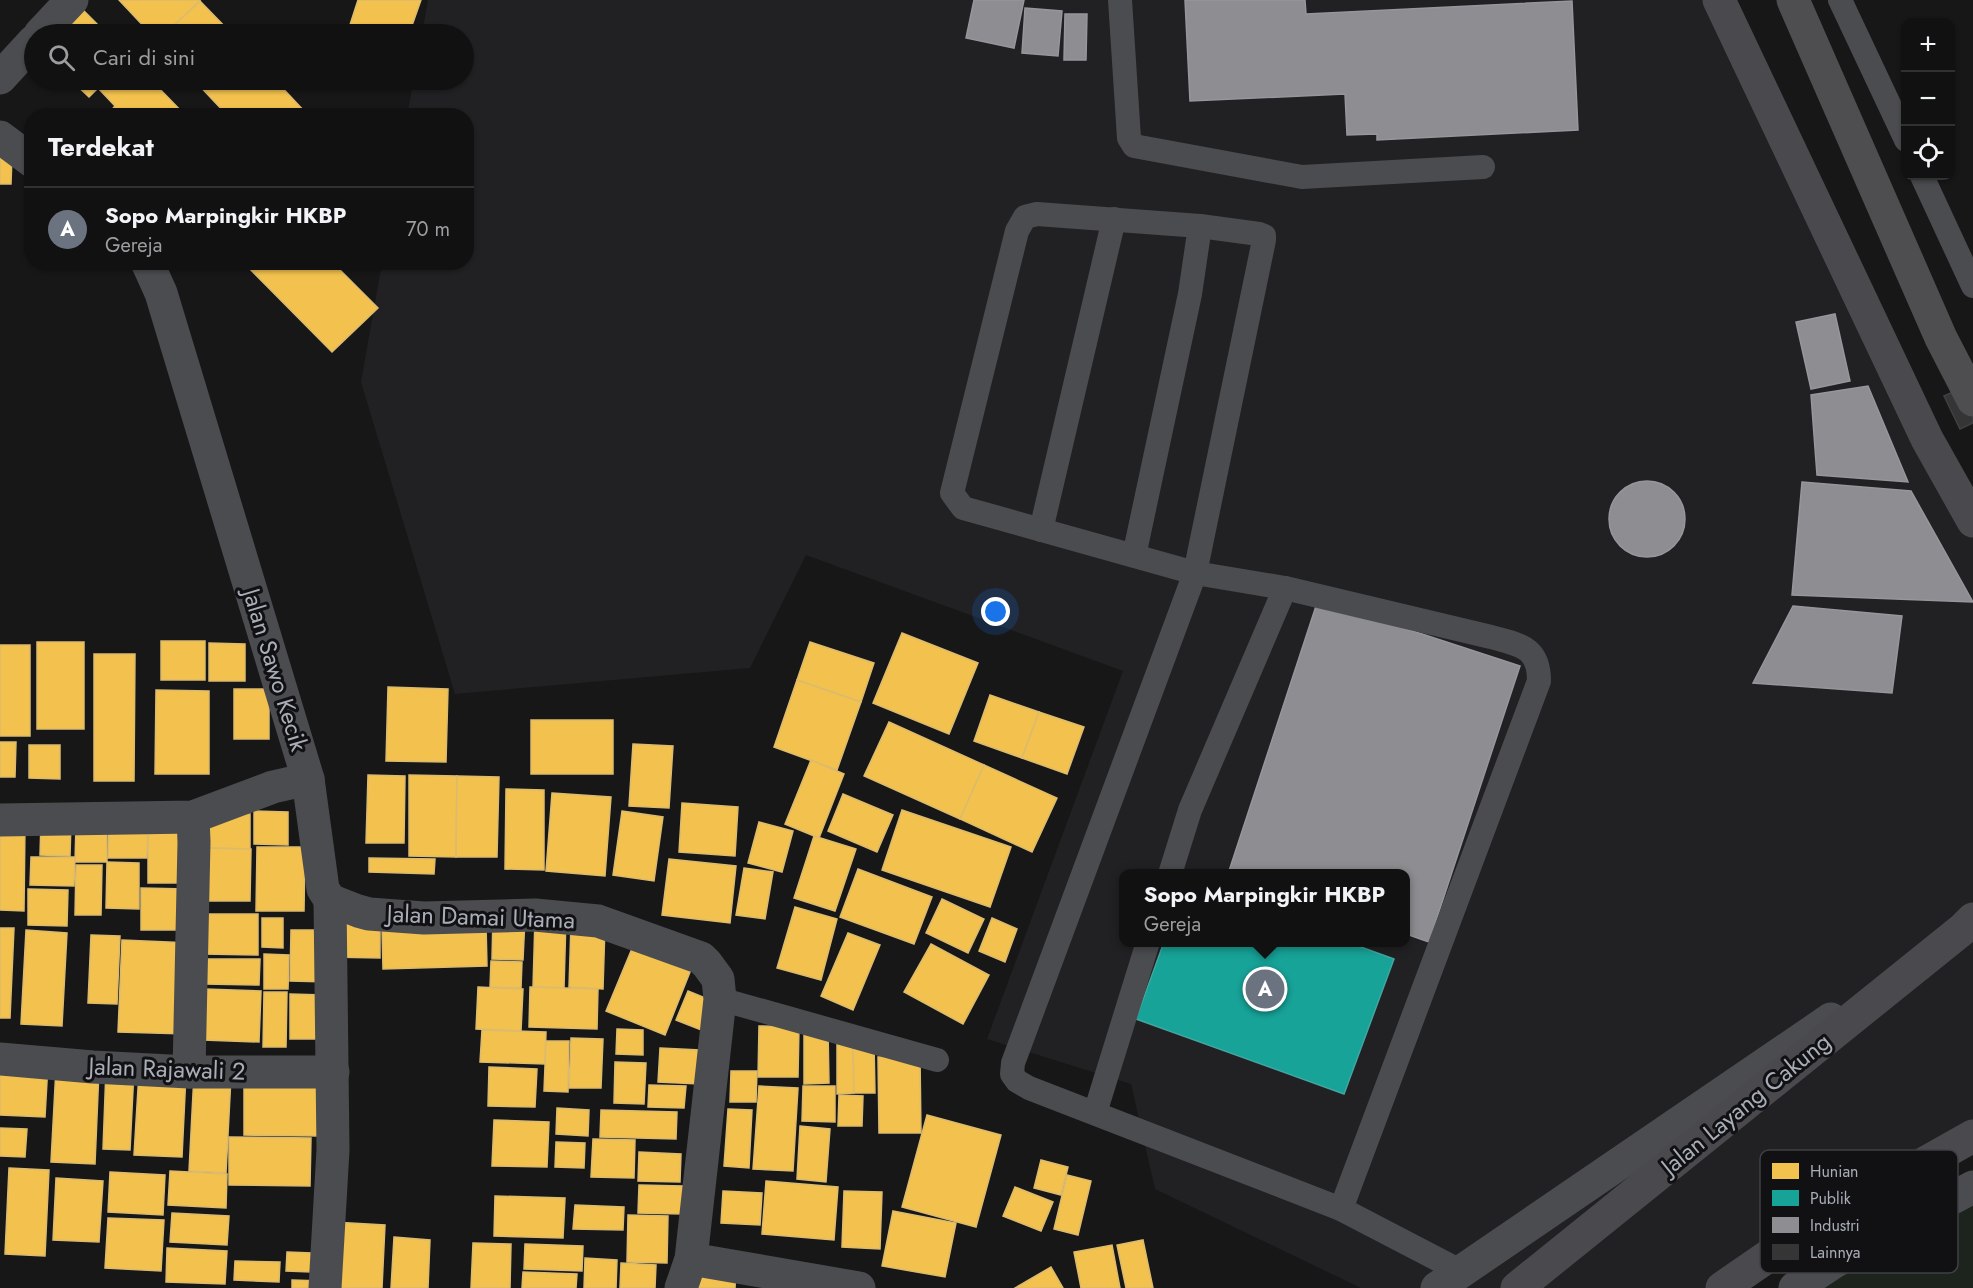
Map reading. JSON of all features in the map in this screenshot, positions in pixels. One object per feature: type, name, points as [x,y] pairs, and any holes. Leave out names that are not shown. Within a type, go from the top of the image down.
[{"type":"highway","points":[[1793,0],[1941,338],[1973,400]]},
{"type":"street","points":[[49,24],[72,0]]},
{"type":"street","points":[[1719,0],[1927,439],[1973,521]]},
{"type":"street","points":[[0,78],[24,51]]},
{"type":"street","points":[[0,136],[24,155]]},
{"type":"street","name":"Jalan Sawo Kecik","points":[[0,820],[193,817],[273,787],[308,779],[161,293],[151,270]]},
{"type":"street","points":[[308,779],[323,889],[330,900],[333,1150],[325,1288]]},
{"type":"street","points":[[189,1072],[193,817]]},
{"type":"street","name":"Jalan Damai Utama","points":[[330,900],[369,914],[424,918],[535,915],[598,921],[701,958],[718,979],[720,999],[686,1274]]},
{"type":"street","points":[[1448,1280],[1968,924]]},
{"type":"street","name":"Jalan Layang Cakung","points":[[1517,1288],[1968,924]]},
{"type":"street","name":"Jalan Rajawali 2","points":[[0,1059],[189,1072],[333,1072]]},
{"type":"street","points":[[1948,1150],[1973,1136]]},
{"type":"street","points":[[1958,1195],[1973,1187]]},
{"type":"street","points":[[1722,1288],[1760,1262]]},
{"type":"street","points":[[1795,1288],[1818,1273]]},
{"type":"street","points":[[686,1274],[859,1288]]},
{"type":"lane","points":[[1120,0],[1129,138],[1134,146],[1302,177],[1483,167]]},
{"type":"lane","points":[[1840,0],[1901,131]]},
{"type":"lane","points":[[1924,180],[1973,285]]},
{"type":"lane","points":[[1341,1209],[1539,681],[1536,658],[1531,652],[1517,645],[1285,588],[1195,573],[963,508],[952,493],[1017,231],[1024,217],[1037,214],[1200,226],[1259,234],[1264,236],[1264,240],[1195,573],[1013,1063],[1012,1074],[1017,1082],[1341,1209],[1448,1280]]},
{"type":"lane","points":[[1041,530],[1114,219]]},
{"type":"lane","points":[[1134,556],[1186,316],[1200,226]]},
{"type":"lane","points":[[1171,869],[1190,810],[1285,588]]},
{"type":"lane","points":[[1095,1113],[1146,947]]},
{"type":"lane","points":[[720,999],[937,1060]]},
{"type":"shaded area","points":[[428,0],[1719,0],[1973,513],[1973,1136],[1950,1150],[1760,1150],[1760,1265],[1722,1288],[1361,1288],[1155,1189],[1131,1084],[987,1039],[1123,671],[806,555],[750,668],[455,694],[361,382],[381,270],[474,270],[474,108],[408,108],[412,90],[474,90],[474,24],[424,24]]},
{"type":"shaded area","points":[[1973,1187],[1973,1288],[1796,1288],[1822,1273],[1958,1273],[1958,1196]]},
{"type":"building: Hunian","points":[[119,0],[200,0],[176,24],[142,24]]},
{"type":"building: Hunian","points":[[358,0],[421,0],[413,24],[350,24]]},
{"type":"building: Hunian","points":[[200,1],[222,24],[176,24]]},
{"type":"building: Hunian","points":[[77,4],[97,24],[56,24]]},
{"type":"building: Hunian","points":[[82,90],[96,90],[89,97]]},
{"type":"building: Hunian","points":[[100,90],[161,90],[178,108],[113,108],[115,106]]},
{"type":"building: Hunian","points":[[203,90],[284,90],[301,108],[220,108]]},
{"type":"building: Hunian","points":[[0,156],[12,156],[11,184],[0,184]]},
{"type":"building: Hunian","points":[[251,270],[340,270],[378,308],[332,352]]},
{"type":"building: Hunian","points":[[902,633],[978,663],[949,734],[873,703]]},
{"type":"building: Hunian","points":[[161,641],[205,641],[205,680],[161,680]]},
{"type":"building: Hunian","points":[[37,642],[84,642],[84,729],[37,729]]},
{"type":"building: Hunian","points":[[810,642],[874,663],[861,702],[797,680]]},
{"type":"building: Hunian","points":[[209,643],[245,644],[245,681],[209,681]]},
{"type":"building: Hunian","points":[[0,645],[30,645],[30,736],[0,736]]},
{"type":"building: Hunian","points":[[94,654],[135,654],[134,781],[94,781]]},
{"type":"building: Hunian","points":[[797,680],[861,702],[837,770],[774,747]]},
{"type":"building: Hunian","points":[[388,687],[448,689],[446,762],[386,761]]},
{"type":"building: Hunian","points":[[234,689],[269,689],[269,739],[234,739]]},
{"type":"building: Hunian","points":[[156,690],[209,691],[209,774],[155,774]]},
{"type":"building: Hunian","points":[[990,695],[1039,712],[1022,758],[974,741]]},
{"type":"building: Hunian","points":[[1039,712],[1084,727],[1067,774],[1022,758]]},
{"type":"building: Hunian","points":[[531,720],[613,720],[613,774],[531,774]]},
{"type":"building: Hunian","points":[[889,722],[984,765],[960,819],[864,776]]},
{"type":"building: Hunian","points":[[0,742],[16,742],[15,777],[0,777]]},
{"type":"building: Hunian","points":[[633,744],[673,746],[669,808],[629,806]]},
{"type":"building: Hunian","points":[[29,745],[60,745],[60,779],[29,778]]},
{"type":"building: Hunian","points":[[811,760],[844,774],[819,838],[785,824]]},
{"type":"building: Hunian","points":[[984,765],[1057,798],[1032,852],[960,819]]},
{"type":"building: Hunian","points":[[368,775],[405,776],[404,843],[366,843]]},
{"type":"building: Hunian","points":[[409,775],[457,776],[456,857],[409,856]]},
{"type":"building: Hunian","points":[[457,776],[499,777],[497,857],[456,857]]},
{"type":"building: Hunian","points":[[506,789],[544,790],[544,870],[505,869]]},
{"type":"building: Hunian","points":[[552,793],[611,797],[605,876],[546,871]]},
{"type":"building: Hunian","points":[[843,794],[893,815],[877,852],[828,831]]},
{"type":"building: Hunian","points":[[682,803],[738,807],[735,856],[679,852]]},
{"type":"building: Hunian","points":[[902,810],[1011,847],[990,907],[882,870]]},
{"type":"building: Hunian","points":[[254,811],[288,812],[288,845],[254,844]]},
{"type":"building: Hunian","points":[[622,811],[663,817],[654,881],[613,875]]},
{"type":"building: Hunian","points":[[208,814],[250,814],[250,849],[208,848]]},
{"type":"building: Hunian","points":[[148,819],[192,819],[192,883],[148,883]]},
{"type":"building: Hunian","points":[[41,821],[71,822],[70,856],[40,855]]},
{"type":"building: Hunian","points":[[109,821],[148,822],[147,858],[108,858]]},
{"type":"building: Hunian","points":[[759,822],[793,831],[782,872],[748,863]]},
{"type":"building: Hunian","points":[[76,824],[107,824],[107,862],[75,862]]},
{"type":"building: Hunian","points":[[0,825],[25,825],[24,911],[0,910]]},
{"type":"building: Hunian","points":[[814,836],[856,849],[835,911],[794,898]]},
{"type":"building: Hunian","points":[[257,847],[305,847],[304,911],[256,911]]},
{"type":"building: Hunian","points":[[205,848],[251,849],[250,901],[205,901]]},
{"type":"building: Hunian","points":[[31,857],[75,857],[74,886],[30,885]]},
{"type":"building: Hunian","points":[[369,858],[435,859],[434,874],[369,872]]},
{"type":"building: Hunian","points":[[669,859],[736,866],[730,923],[662,915]]},
{"type":"building: Hunian","points":[[107,862],[139,863],[139,909],[106,908]]},
{"type":"building: Hunian","points":[[76,865],[102,865],[101,915],[75,915]]},
{"type":"building: Hunian","points":[[744,868],[773,872],[765,919],[736,915]]},
{"type":"building: Hunian","points":[[858,869],[932,897],[914,944],[840,917]]},
{"type":"building: Hunian","points":[[141,888],[188,889],[186,930],[141,930]]},
{"type":"building: Hunian","points":[[28,889],[68,890],[67,926],[28,925]]},
{"type":"building: Hunian","points":[[942,899],[984,919],[968,953],[926,933]]},
{"type":"building: Hunian","points":[[795,907],[837,919],[821,980],[777,968]]},
{"type":"building: Hunian","points":[[205,914],[258,914],[258,955],[204,954]]},
{"type":"building: Hunian","points":[[332,916],[380,917],[380,958],[331,957]]},
{"type":"building: Hunian","points":[[493,917],[525,918],[523,960],[492,959]]},
{"type":"building: Hunian","points":[[262,918],[283,918],[283,948],[262,947]]},
{"type":"building: Hunian","points":[[535,918],[566,918],[564,988],[533,987]]},
{"type":"building: Hunian","points":[[992,918],[1017,929],[1005,962],[979,951]]},
{"type":"building: Hunian","points":[[486,924],[487,966],[383,969],[382,926]]},
{"type":"building: Hunian","points":[[571,924],[605,925],[603,989],[569,987]]},
{"type":"building: Hunian","points":[[0,928],[14,928],[10,1018],[0,1018]]},
{"type":"building: Hunian","points":[[26,930],[67,933],[62,1026],[21,1024]]},
{"type":"building: Hunian","points":[[291,930],[329,930],[328,982],[290,981]]},
{"type":"building: Hunian","points":[[848,933],[880,945],[853,1010],[821,996]]},
{"type":"building: Hunian","points":[[91,935],[120,936],[117,1004],[88,1003]]},
{"type":"building: Hunian","points":[[636,939],[694,962],[665,1035],[606,1011]]},
{"type":"building: Hunian","points":[[122,940],[191,943],[186,1034],[118,1032]]},
{"type":"building: Hunian","points":[[931,944],[989,975],[963,1024],[904,992]]},
{"type":"building: Hunian","points":[[264,954],[289,955],[288,989],[264,989]]},
{"type":"building: Hunian","points":[[205,959],[260,959],[259,985],[205,984]]},
{"type":"building: Hunian","points":[[491,961],[522,962],[521,988],[490,987]]},
{"type":"building: Hunian","points":[[478,987],[523,989],[521,1031],[476,1029]]},
{"type":"building: Hunian","points":[[530,987],[598,989],[597,1029],[529,1027]]},
{"type":"building: Hunian","points":[[205,989],[261,991],[259,1042],[203,1040]]},
{"type":"building: Hunian","points":[[688,991],[715,1002],[704,1031],[676,1020]]},
{"type":"building: Hunian","points":[[264,992],[287,992],[286,1047],[263,1047]]},
{"type":"building: Hunian","points":[[290,994],[324,995],[324,1039],[290,1039]]},
{"type":"building: Hunian","points":[[759,1026],[799,1027],[798,1077],[758,1077]]},
{"type":"building: Hunian","points":[[617,1029],[643,1030],[643,1055],[616,1054]]},
{"type":"building: Hunian","points":[[482,1030],[546,1032],[545,1064],[480,1062]]},
{"type":"building: Hunian","points":[[828,1031],[829,1083],[804,1084],[804,1032]]},
{"type":"building: Hunian","points":[[571,1038],[603,1039],[601,1088],[569,1088]]},
{"type":"building: Hunian","points":[[546,1041],[569,1041],[568,1092],[544,1091]]},
{"type":"building: Hunian","points":[[837,1044],[853,1044],[854,1093],[837,1094]]},
{"type":"building: Hunian","points":[[853,1044],[874,1044],[875,1093],[854,1093]]},
{"type":"building: Hunian","points":[[660,1048],[700,1050],[699,1084],[658,1082]]},
{"type":"building: Hunian","points":[[920,1056],[921,1133],[879,1133],[878,1057]]},
{"type":"building: Hunian","points":[[0,1062],[48,1064],[45,1117],[0,1115]]},
{"type":"building: Hunian","points":[[615,1062],[646,1063],[644,1104],[614,1103]]},
{"type":"building: Hunian","points":[[489,1067],[537,1069],[535,1107],[488,1106]]},
{"type":"building: Hunian","points":[[56,1068],[99,1070],[95,1164],[51,1162]]},
{"type":"building: Hunian","points":[[106,1069],[134,1070],[130,1150],[103,1149]]},
{"type":"building: Hunian","points":[[731,1071],[757,1071],[756,1102],[730,1102]]},
{"type":"building: Hunian","points":[[139,1072],[186,1074],[182,1157],[134,1155]]},
{"type":"building: Hunian","points":[[194,1074],[231,1077],[226,1173],[189,1171]]},
{"type":"building: Hunian","points":[[244,1081],[321,1081],[321,1136],[244,1135]]},
{"type":"building: Hunian","points":[[649,1085],[686,1086],[684,1108],[648,1107]]},
{"type":"building: Hunian","points":[[759,1086],[798,1088],[793,1171],[753,1169]]},
{"type":"building: Hunian","points":[[803,1086],[835,1086],[835,1122],[802,1121]]},
{"type":"building: Hunian","points":[[839,1095],[863,1096],[862,1126],[838,1126]]},
{"type":"building: Hunian","points":[[557,1108],[589,1110],[588,1136],[556,1134]]},
{"type":"building: Hunian","points":[[728,1109],[752,1110],[749,1168],[724,1166]]},
{"type":"building: Hunian","points":[[601,1110],[677,1112],[676,1139],[600,1137]]},
{"type":"building: Hunian","points":[[927,1115],[1001,1135],[976,1227],[902,1207]]},
{"type":"building: Hunian","points":[[494,1120],[549,1122],[547,1167],[492,1166]]},
{"type":"building: Hunian","points":[[800,1126],[830,1129],[826,1182],[797,1179]]},
{"type":"building: Hunian","points":[[0,1128],[27,1129],[25,1157],[0,1156]]},
{"type":"building: Hunian","points":[[229,1137],[311,1138],[310,1186],[229,1185]]},
{"type":"building: Hunian","points":[[593,1139],[635,1140],[634,1178],[591,1177]]},
{"type":"building: Hunian","points":[[556,1142],[585,1143],[584,1168],[555,1167]]},
{"type":"building: Hunian","points":[[639,1152],[681,1154],[680,1182],[638,1181]]},
{"type":"building: Hunian","points":[[1041,1160],[1068,1167],[1061,1195],[1034,1188]]},
{"type":"building: Hunian","points":[[9,1168],[49,1170],[45,1256],[5,1254]]},
{"type":"building: Hunian","points":[[170,1171],[227,1174],[226,1208],[168,1205]]},
{"type":"building: Hunian","points":[[110,1172],[165,1175],[163,1215],[108,1212]]},
{"type":"building: Hunian","points":[[1067,1175],[1091,1181],[1078,1235],[1054,1229]]},
{"type":"building: Hunian","points":[[56,1178],[103,1181],[99,1242],[53,1240]]},
{"type":"building: Hunian","points":[[766,1181],[838,1187],[834,1240],[762,1234]]},
{"type":"building: Hunian","points":[[639,1185],[683,1186],[682,1214],[638,1213]]},
{"type":"building: Hunian","points":[[1015,1187],[1053,1202],[1041,1231],[1003,1216]]},
{"type":"building: Hunian","points":[[723,1191],[762,1193],[760,1225],[721,1223]]},
{"type":"building: Hunian","points":[[844,1191],[882,1192],[880,1249],[842,1247]]},
{"type":"building: Hunian","points":[[495,1196],[565,1198],[563,1238],[494,1236]]},
{"type":"building: Hunian","points":[[575,1205],[624,1207],[623,1230],[573,1229]]},
{"type":"building: Hunian","points":[[893,1211],[956,1223],[945,1277],[882,1266]]},
{"type":"building: Hunian","points":[[172,1213],[229,1216],[227,1245],[170,1242]]},
{"type":"building: Hunian","points":[[628,1215],[668,1216],[667,1263],[627,1262]]},
{"type":"building: Hunian","points":[[108,1218],[164,1220],[161,1271],[105,1268]]},
{"type":"building: Hunian","points":[[333,1222],[385,1225],[382,1288],[330,1288]]},
{"type":"building: Hunian","points":[[394,1237],[430,1240],[428,1288],[391,1288]]},
{"type":"building: Hunian","points":[[1143,1240],[1153,1288],[1126,1288],[1117,1245]]},
{"type":"building: Hunian","points":[[473,1243],[511,1244],[510,1288],[471,1288]]},
{"type":"building: Hunian","points":[[525,1244],[583,1246],[582,1271],[524,1269]]},
{"type":"building: Hunian","points":[[1112,1245],[1120,1288],[1081,1288],[1074,1252]]},
{"type":"building: Hunian","points":[[167,1248],[227,1251],[225,1284],[166,1282]]},
{"type":"building: Hunian","points":[[287,1252],[312,1253],[311,1272],[286,1271]]},
{"type":"building: Hunian","points":[[585,1258],[617,1260],[616,1288],[584,1288]]},
{"type":"building: Hunian","points":[[235,1261],[280,1262],[279,1282],[234,1280]]},
{"type":"building: Hunian","points":[[621,1263],[656,1265],[655,1288],[620,1288]]},
{"type":"building: Hunian","points":[[695,1267],[736,1268],[735,1288],[694,1288]]},
{"type":"building: Hunian","points":[[1051,1267],[1063,1288],[1015,1288]]},
{"type":"building: Hunian","points":[[523,1272],[577,1274],[576,1288],[522,1288]]},
{"type":"building: Hunian","points":[[292,1280],[323,1281],[323,1288],[292,1288]]},
{"type":"building: Publik","points":[[1162,947],[1361,947],[1394,959],[1344,1094],[1136,1019]]},
{"type":"building: Industri","points":[[974,0],[1024,0],[1014,48],[966,38]]},
{"type":"building: Industri","points":[[1185,0],[1305,0],[1306,14],[1572,1],[1578,130],[1377,140],[1377,134],[1347,135],[1345,94],[1190,101]]},
{"type":"building: Industri","points":[[1025,8],[1062,11],[1058,56],[1022,53]]},
{"type":"building: Industri","points":[[1065,14],[1087,14],[1086,60],[1064,60]]},
{"type":"building: Industri","points":[[1835,314],[1850,381],[1811,389],[1796,322]]},
{"type":"building: Industri","points":[[1868,386],[1908,482],[1817,475],[1811,395]]},
{"type":"building: Industri","points":[[1647,481],[1662,484],[1674,492],[1682,504],[1685,519],[1682,534],[1674,546],[1662,554],[1647,557],[1632,554],[1620,546],[1612,534],[1609,519],[1612,504],[1620,492],[1632,484]]},
{"type":"building: Industri","points":[[1802,482],[1911,491],[1973,602],[1792,595]]},
{"type":"building: Industri","points":[[1318,600],[1520,666],[1429,942],[1410,935],[1410,869],[1230,869]]},
{"type":"building: Industri","points":[[1793,606],[1902,616],[1892,693],[1753,683]]},
{"type":"building: Lainnya","points":[[1965,387],[1973,405],[1973,423],[1960,429],[1944,396]]},
{"type":"place","name":"Sopo Marpingkir HKBP","points":[[1265,989]]}]
